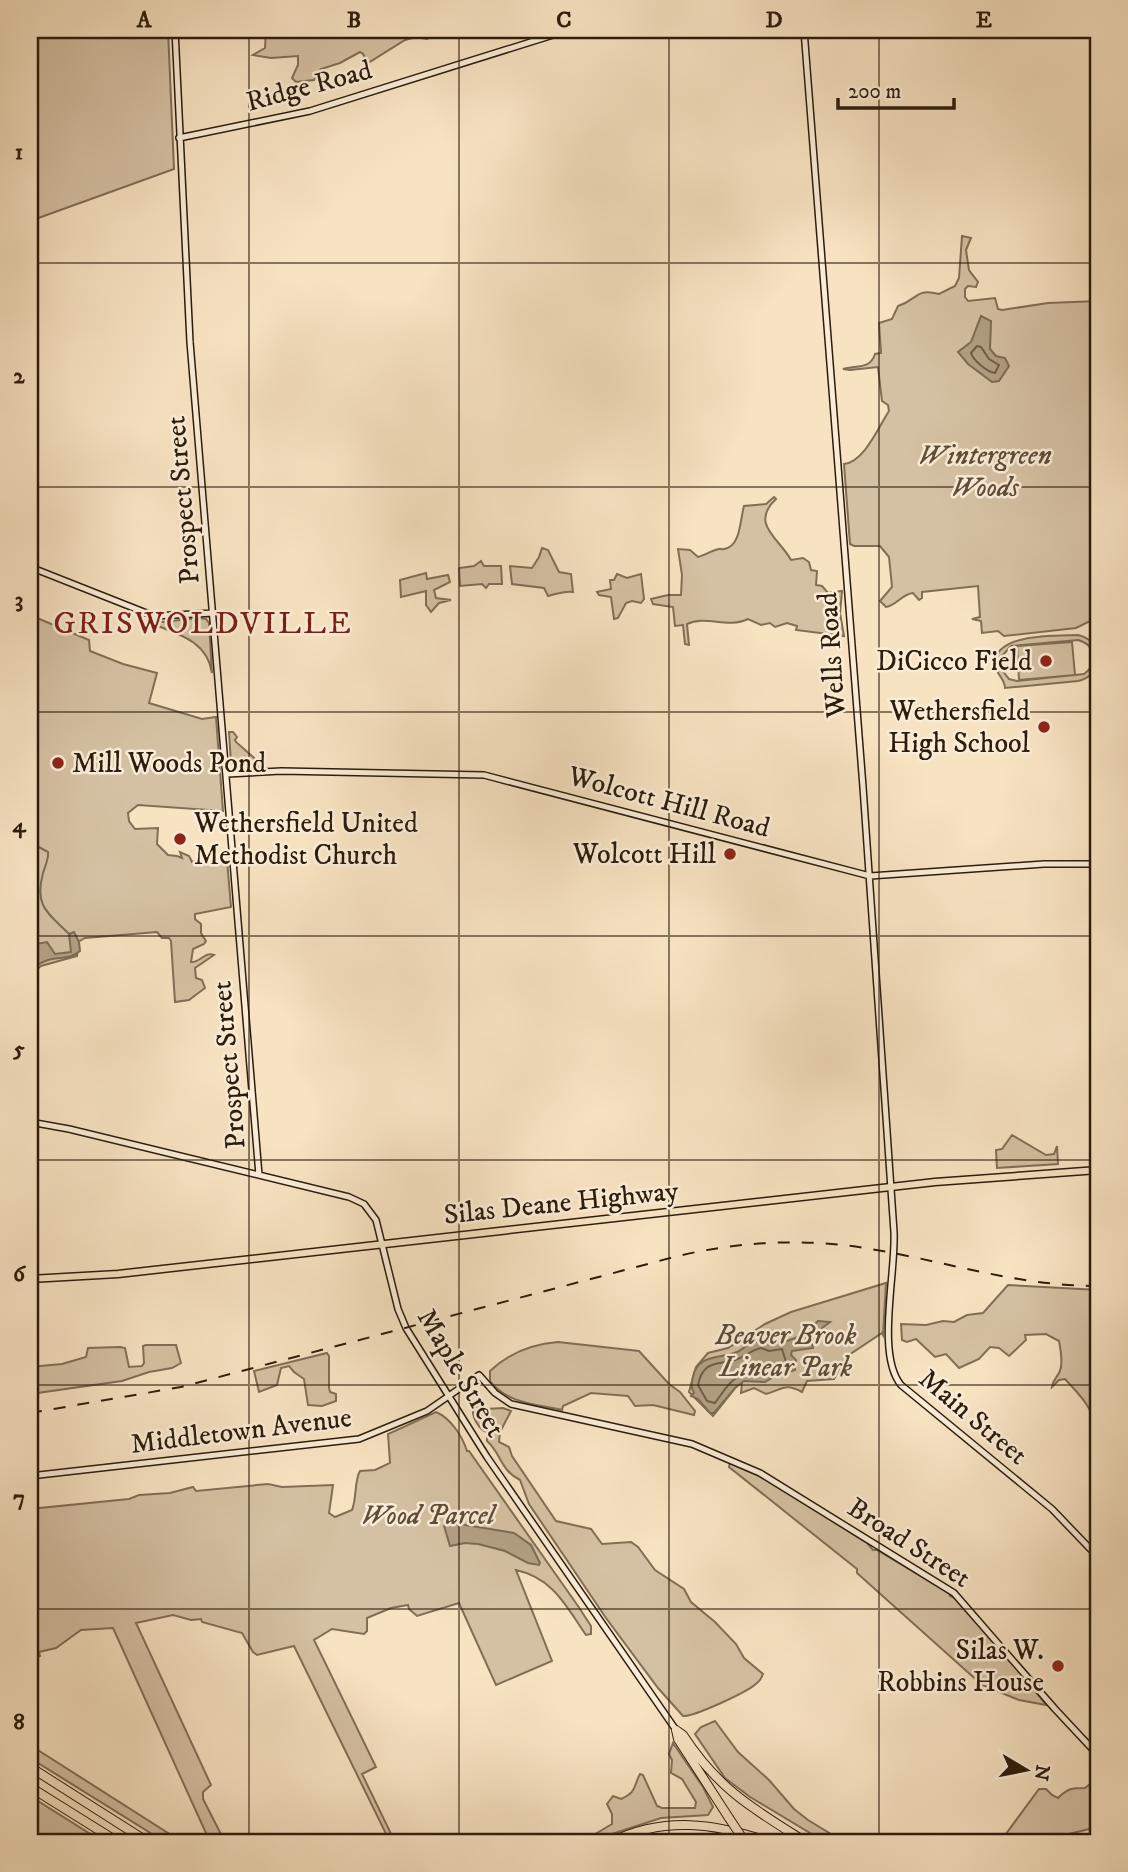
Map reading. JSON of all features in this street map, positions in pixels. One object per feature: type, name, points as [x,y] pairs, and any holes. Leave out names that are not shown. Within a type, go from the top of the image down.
[{"type":"highway","points":[[676,1730],[678,1740],[745,1842]]},
{"type":"highway","points":[[676,1730],[726,1788],[755,1811],[806,1842]]},
{"type":"highway","points":[[30,1768],[148,1842]]},
{"type":"highway","points":[[30,1787],[118,1842]]},
{"type":"highway","points":[[611,1842],[651,1828],[694,1824],[728,1829],[769,1842]]},
{"type":"highway","points":[[786,1830],[814,1842]]},
{"type":"highway","points":[[641,1842],[667,1838],[699,1842]]},
{"type":"main road","name":"Prospect Street","points":[[175,30],[190,342],[259,1175]]},
{"type":"main road","name":"Ridge Road","points":[[179,138],[317,109],[569,30]]},
{"type":"main road","name":"Wells Road","points":[[803,30],[870,876],[895,1249],[893,1278]]},
{"type":"main road","points":[[30,567],[154,616],[214,613]]},
{"type":"main road","name":"Wolcott Hill Road","points":[[227,774],[281,771],[484,775],[870,876],[1044,864],[1098,864]]},
{"type":"main road","name":"Maple Street","points":[[30,1122],[358,1200],[374,1217],[402,1320],[449,1398],[676,1730]]},
{"type":"main road","name":"Silas Deane Highway","points":[[30,1279],[118,1274],[976,1178],[1098,1170]]},
{"type":"main road","name":"Main Street","points":[[893,1278],[888,1348],[891,1369],[897,1380],[1048,1506],[1098,1557]]},
{"type":"main road","name":"Middletown Avenue","points":[[30,1476],[346,1442],[383,1431],[427,1411],[479,1375],[495,1393],[511,1404]]},
{"type":"main road","name":"Broad Street","points":[[511,1404],[684,1442],[760,1473],[954,1593],[1098,1755]]},
{"type":"green space","points":[[168,30],[174,169],[30,221],[30,31]]},
{"type":"green space","points":[[266,30],[480,30],[464,38],[455,33],[440,33],[427,39],[416,37],[405,40],[368,63],[360,52],[321,69],[314,80],[296,82],[292,78],[298,65],[298,56],[271,58],[253,55],[265,48]]},
{"type":"green space","name":"Wintergreen Woods","points":[[962,236],[971,238],[966,250],[969,270],[978,282],[976,287],[968,286],[965,289],[968,301],[995,298],[998,309],[1002,310],[1048,303],[1098,301],[1098,621],[1076,628],[1004,636],[998,631],[982,633],[981,621],[972,619],[980,617],[978,586],[922,592],[922,598],[919,600],[913,593],[886,607],[880,601],[892,587],[889,557],[880,546],[850,544],[844,464],[851,462],[864,451],[889,411],[888,405],[882,401],[878,367],[843,369],[866,365],[875,354],[881,353],[879,323],[892,319],[898,306],[921,293],[939,294],[955,286],[959,278]]},
{"type":"green space","points":[[774,497],[776,499],[765,516],[769,531],[791,560],[803,558],[809,562],[811,570],[817,571],[816,585],[822,586],[828,593],[842,591],[840,613],[844,636],[796,630],[797,626],[787,623],[775,627],[770,623],[761,625],[748,619],[733,623],[702,621],[687,624],[689,645],[685,644],[683,625],[675,626],[673,607],[653,604],[651,599],[681,595],[682,575],[678,549],[690,550],[698,557],[730,547],[737,538],[744,506],[766,504]]},
{"type":"green space","points":[[542,548],[548,550],[559,572],[571,574],[573,592],[548,596],[544,588],[512,584],[510,566],[532,568]]},
{"type":"green space","points":[[481,561],[484,566],[501,566],[502,584],[489,584],[486,588],[482,584],[460,586],[459,568],[474,566]]},
{"type":"green space","points":[[426,573],[427,579],[448,575],[450,582],[434,590],[436,598],[451,600],[439,603],[431,612],[426,605],[426,591],[401,597],[400,580]]},
{"type":"green space","points":[[617,574],[627,578],[641,574],[644,599],[641,603],[626,603],[618,618],[614,619],[611,597],[599,595],[597,592],[611,589],[610,580],[614,580]]},
{"type":"green space","points":[[30,615],[89,640],[90,651],[157,673],[149,703],[202,719],[216,717],[223,811],[138,805],[128,813],[129,821],[135,829],[158,828],[157,844],[168,855],[182,858],[180,852],[189,856],[192,862],[218,855],[227,860],[231,907],[195,914],[206,941],[193,949],[191,962],[214,955],[195,968],[196,978],[202,980],[205,988],[189,1000],[175,1002],[171,941],[169,938],[162,938],[157,932],[85,938],[78,942],[77,956],[41,966],[30,975]]},
{"type":"green space","points":[[201,618],[209,623],[212,673],[204,653],[197,646],[180,635],[150,623]]},
{"type":"green space","points":[[1078,635],[1087,638],[1097,651],[1097,665],[1087,678],[1005,688],[995,663],[998,653],[1005,646],[1042,636]],"holes":[[[1078,640],[1084,642],[1093,655],[1092,665],[1084,674],[1017,681],[1009,679],[1002,670],[1002,656],[1011,646]]]},
{"type":"green space","name":"DiCicco Field","points":[[1072,642],[1075,675],[1019,680],[1017,646]]},
{"type":"green space","points":[[229,732],[233,732],[237,737],[236,742],[261,764],[260,767],[240,768],[231,763]]},
{"type":"green space","points":[[1012,1135],[1046,1155],[1054,1154],[1057,1146],[1058,1164],[997,1168],[996,1150],[1002,1149]]},
{"type":"green space","name":"Beaver Brook Linear Park","points":[[886,1283],[883,1335],[882,1333],[846,1357],[834,1379],[807,1381],[802,1392],[788,1387],[766,1394],[754,1388],[741,1393],[740,1382],[713,1416],[689,1392],[696,1367],[708,1353],[728,1348],[765,1324],[791,1312]]},
{"type":"green space","points":[[1008,1285],[1098,1290],[1098,1412],[1092,1416],[1085,1402],[1065,1379],[1059,1380],[1052,1387],[1062,1361],[1059,1341],[1046,1334],[1025,1335],[1026,1340],[1009,1356],[999,1348],[990,1347],[979,1359],[959,1368],[946,1354],[935,1357],[916,1339],[907,1342],[902,1340],[901,1324],[954,1322],[967,1315],[983,1313]]},
{"type":"green space","name":"Beaver Brook Linear Park","points":[[558,1342],[639,1351],[669,1384],[680,1392],[695,1411],[694,1415],[653,1405],[635,1406],[628,1396],[591,1393],[563,1406],[562,1410],[514,1399],[497,1389],[490,1381],[490,1371],[513,1354],[531,1347]]},
{"type":"green space","points":[[176,1345],[181,1363],[172,1368],[122,1381],[30,1394],[30,1367],[62,1364],[86,1357],[88,1348],[120,1347],[125,1348],[129,1367],[142,1366],[143,1346]]},
{"type":"green space","points":[[327,1353],[329,1388],[330,1392],[336,1394],[336,1401],[322,1406],[308,1405],[304,1379],[289,1366],[281,1368],[277,1385],[259,1392],[254,1371]]},
{"type":"green space","points":[[480,1403],[486,1409],[503,1408],[511,1411],[500,1432],[499,1442],[509,1447],[512,1456],[556,1521],[591,1529],[602,1544],[631,1542],[638,1547],[655,1570],[684,1589],[691,1602],[736,1644],[744,1658],[763,1674],[761,1679],[752,1687],[720,1703],[698,1713],[683,1716],[658,1688],[606,1618],[529,1504],[520,1480],[508,1471],[487,1441],[487,1432],[479,1426],[473,1412]]},
{"type":"green space","name":"Wood Parcel","points":[[436,1412],[455,1428],[467,1451],[578,1606],[591,1626],[591,1634],[586,1635],[549,1586],[540,1579],[516,1570],[552,1661],[496,1685],[459,1603],[417,1616],[408,1605],[391,1608],[367,1618],[367,1631],[364,1634],[332,1629],[314,1640],[376,1767],[362,1774],[395,1842],[390,1842],[294,1646],[257,1655],[242,1633],[202,1622],[201,1619],[191,1620],[173,1615],[136,1623],[211,1785],[203,1792],[203,1799],[225,1842],[210,1842],[113,1628],[81,1630],[56,1648],[39,1652],[40,1656],[30,1662],[30,1509],[129,1499],[193,1487],[196,1491],[268,1484],[282,1487],[333,1485],[329,1513],[335,1517],[352,1510],[360,1471],[375,1470],[390,1463],[388,1434]]},
{"type":"green space","points":[[730,1462],[770,1481],[867,1543],[873,1550],[949,1593],[1024,1676],[1046,1705],[1019,1700],[982,1685],[857,1573],[857,1569],[729,1467]]},
{"type":"green space","points":[[715,1721],[738,1752],[769,1780],[794,1809],[844,1842],[825,1842],[750,1797],[725,1778],[695,1734],[701,1727]]},
{"type":"green space","points":[[673,1743],[703,1787],[713,1807],[708,1815],[661,1818],[612,1834],[598,1842],[582,1842],[612,1824],[612,1814],[607,1804],[613,1796],[621,1799],[630,1794],[640,1774],[643,1775],[657,1806],[695,1808],[696,1802],[682,1779],[671,1773],[672,1760],[669,1754]]},
{"type":"green space","points":[[30,1745],[182,1842],[165,1842],[30,1758]]},
{"type":"green space","points":[[1098,1781],[1098,1827],[1069,1834],[1061,1842],[1000,1842],[1039,1789],[1046,1789],[1058,1798],[1068,1790],[1085,1788]]},
{"type":"green space","points":[[30,1796],[103,1842],[30,1842]]},
{"type":"water","points":[[981,316],[991,321],[990,349],[996,356],[1005,358],[1009,366],[999,381],[992,382],[968,364],[958,352],[971,342]]},
{"type":"water","points":[[74,932],[79,942],[80,951],[77,954],[52,959],[30,969],[30,945],[47,942],[55,954],[71,952],[69,934]]},
{"type":"water","points":[[818,1321],[830,1322],[822,1328],[820,1335],[811,1341],[813,1348],[792,1351],[791,1355],[796,1360],[795,1370],[765,1382],[744,1381],[714,1413],[710,1413],[698,1399],[691,1396],[694,1393],[692,1384],[695,1370],[704,1361],[737,1352],[753,1343],[791,1340]]},
{"type":"water","points":[[447,1522],[514,1533],[531,1545],[540,1563],[528,1563],[505,1551],[478,1544],[450,1546],[444,1526]]},
{"type":"waterway","points":[[30,849],[37,846],[48,852],[41,885],[42,902],[49,915],[70,935]]},
{"type":"railway","points":[[30,1413],[181,1387],[678,1256],[750,1244],[823,1243],[900,1254],[1011,1278],[1098,1286]]},
{"type":"place","name":"DiCicco Field","points":[[1046,661]]},
{"type":"place","name":"Wethersfield High School","points":[[1044,727]]},
{"type":"place","name":"Mill Woods Pond","points":[[58,763]]},
{"type":"place","name":"Wethersfield United Methodist Church","points":[[180,839]]},
{"type":"place","name":"Wolcott Hill","points":[[730,854]]},
{"type":"place","name":"Silas W. Robbins House","points":[[1058,1666]]},
{"type":"district","name":"GRISWOLDVILLE","points":[[203,624]]}]
